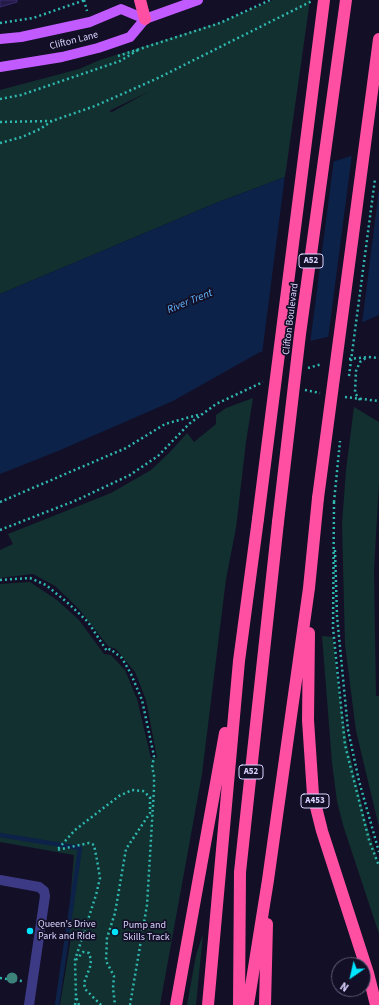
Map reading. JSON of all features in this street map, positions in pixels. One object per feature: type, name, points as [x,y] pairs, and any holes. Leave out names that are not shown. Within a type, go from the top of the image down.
[{"type":"highway","points":[[140,0],[145,19]]},
{"type":"highway","name":"Clifton Boulevard","points":[[239,661],[324,0]]},
{"type":"highway","name":"Clifton Boulevard","points":[[239,1005],[240,872],[278,522],[302,326],[346,0]]},
{"type":"highway","points":[[248,1005],[268,880],[309,588],[318,498],[379,39]]},
{"type":"highway","name":"A453","points":[[309,588],[308,720],[314,795],[322,831],[368,973],[376,1005]]},
{"type":"highway","points":[[176,1005],[239,661]]},
{"type":"highway","name":"A52","points":[[208,1005],[239,661]]},
{"type":"highway","points":[[265,1005],[268,880]]},
{"type":"main road","points":[[145,19],[198,0]]},
{"type":"main road","name":"Clifton Lane","points":[[0,39],[36,34],[90,22],[121,9],[145,19],[130,37],[124,40],[62,57],[15,66],[0,67]]},
{"type":"street","points":[[0,63],[15,66]]},
{"type":"street","points":[[0,880],[39,886],[44,891],[45,896],[29,1005]]},
{"type":"path","points":[[0,24],[33,18],[84,0]]},
{"type":"path","points":[[0,99],[21,95],[120,61],[140,49],[220,23],[270,0]]},
{"type":"path","points":[[0,143],[34,132],[52,121],[95,106],[156,79],[294,8],[314,0]]},
{"type":"path","points":[[0,122],[52,121]]},
{"type":"path","points":[[348,381],[376,174]]},
{"type":"path","points":[[345,360],[368,357],[379,358]]},
{"type":"path","points":[[360,400],[355,393],[356,371],[360,362],[368,357]]},
{"type":"path","points":[[301,370],[329,362]]},
{"type":"path","points":[[0,530],[77,500],[130,475],[158,456],[189,424],[216,404],[259,383],[266,383]]},
{"type":"path","points":[[301,390],[322,393]]},
{"type":"path","points":[[345,403],[345,396],[360,400],[379,401]]},
{"type":"path","points":[[0,502],[25,493],[126,448],[165,424],[204,413]]},
{"type":"path","points":[[341,434],[334,502],[333,628],[345,745],[370,840],[379,866]]},
{"type":"path","points":[[334,536],[338,630],[348,730],[359,781],[379,852]]},
{"type":"path","points":[[0,580],[30,578],[46,585],[88,622],[107,651],[110,649],[122,658],[131,674],[142,700],[154,756],[152,768],[154,774],[154,788],[147,905],[130,1005]]},
{"type":"path","points":[[75,1005],[75,960],[100,878],[94,845],[89,843],[57,850],[75,830],[119,796],[132,790],[143,791],[150,797],[150,813],[126,849],[115,913],[107,938],[106,961],[114,976],[113,988],[115,1005]]},
{"type":"path","points":[[75,960],[83,952],[88,953],[91,960],[84,982],[85,989],[101,1005]]},
{"type":"path","points":[[0,978],[32,983]]},
{"type":"path","points":[[76,997],[79,1005]]},
{"type":"green space","points":[[273,0],[310,0],[285,177],[216,203],[0,294],[0,90],[79,69],[100,60],[221,22]],"holes":[[[150,91],[112,112],[109,111]]]},
{"type":"green space","points":[[253,398],[246,442],[236,528],[226,579],[202,774],[160,1005],[60,1005],[71,937],[67,939],[74,855],[0,842],[0,584],[30,582],[57,600],[79,620],[104,654],[111,655],[125,670],[137,699],[151,758],[157,758],[146,700],[135,672],[116,649],[108,646],[78,608],[55,586],[33,574],[0,578],[0,550],[13,544],[8,534],[111,493],[151,470],[187,433],[194,442],[216,424],[216,415],[226,408]]},
{"type":"green space","points":[[354,407],[379,422],[379,483],[374,570],[376,696],[379,696],[379,827],[356,731],[345,645],[342,524],[346,470]]},
{"type":"green space","points":[[322,636],[333,637],[339,692],[348,747],[366,822],[379,863],[379,934],[343,825],[337,801],[332,763]]},
{"type":"green space","points":[[203,934],[196,1005],[187,1005],[196,955]]},
{"type":"water","name":"River Trent","points":[[379,147],[379,315],[332,336],[260,352],[173,401],[58,451],[0,474],[0,294],[216,203],[285,177]]},
{"type":"pier","points":[[379,145],[379,189],[362,324],[328,339],[352,154]]},
{"type":"pier","points":[[334,159],[310,344],[262,354],[285,175]]},
{"type":"building","points":[[0,0],[17,0],[17,2],[0,7]]},
{"type":"waterway","points":[[0,835],[80,848],[57,1005]]},
{"type":"place","name":"Queen's Drive Park and Ride","points":[[30,931]]},
{"type":"place","name":"Pump and Skills Track","points":[[115,932]]}]
